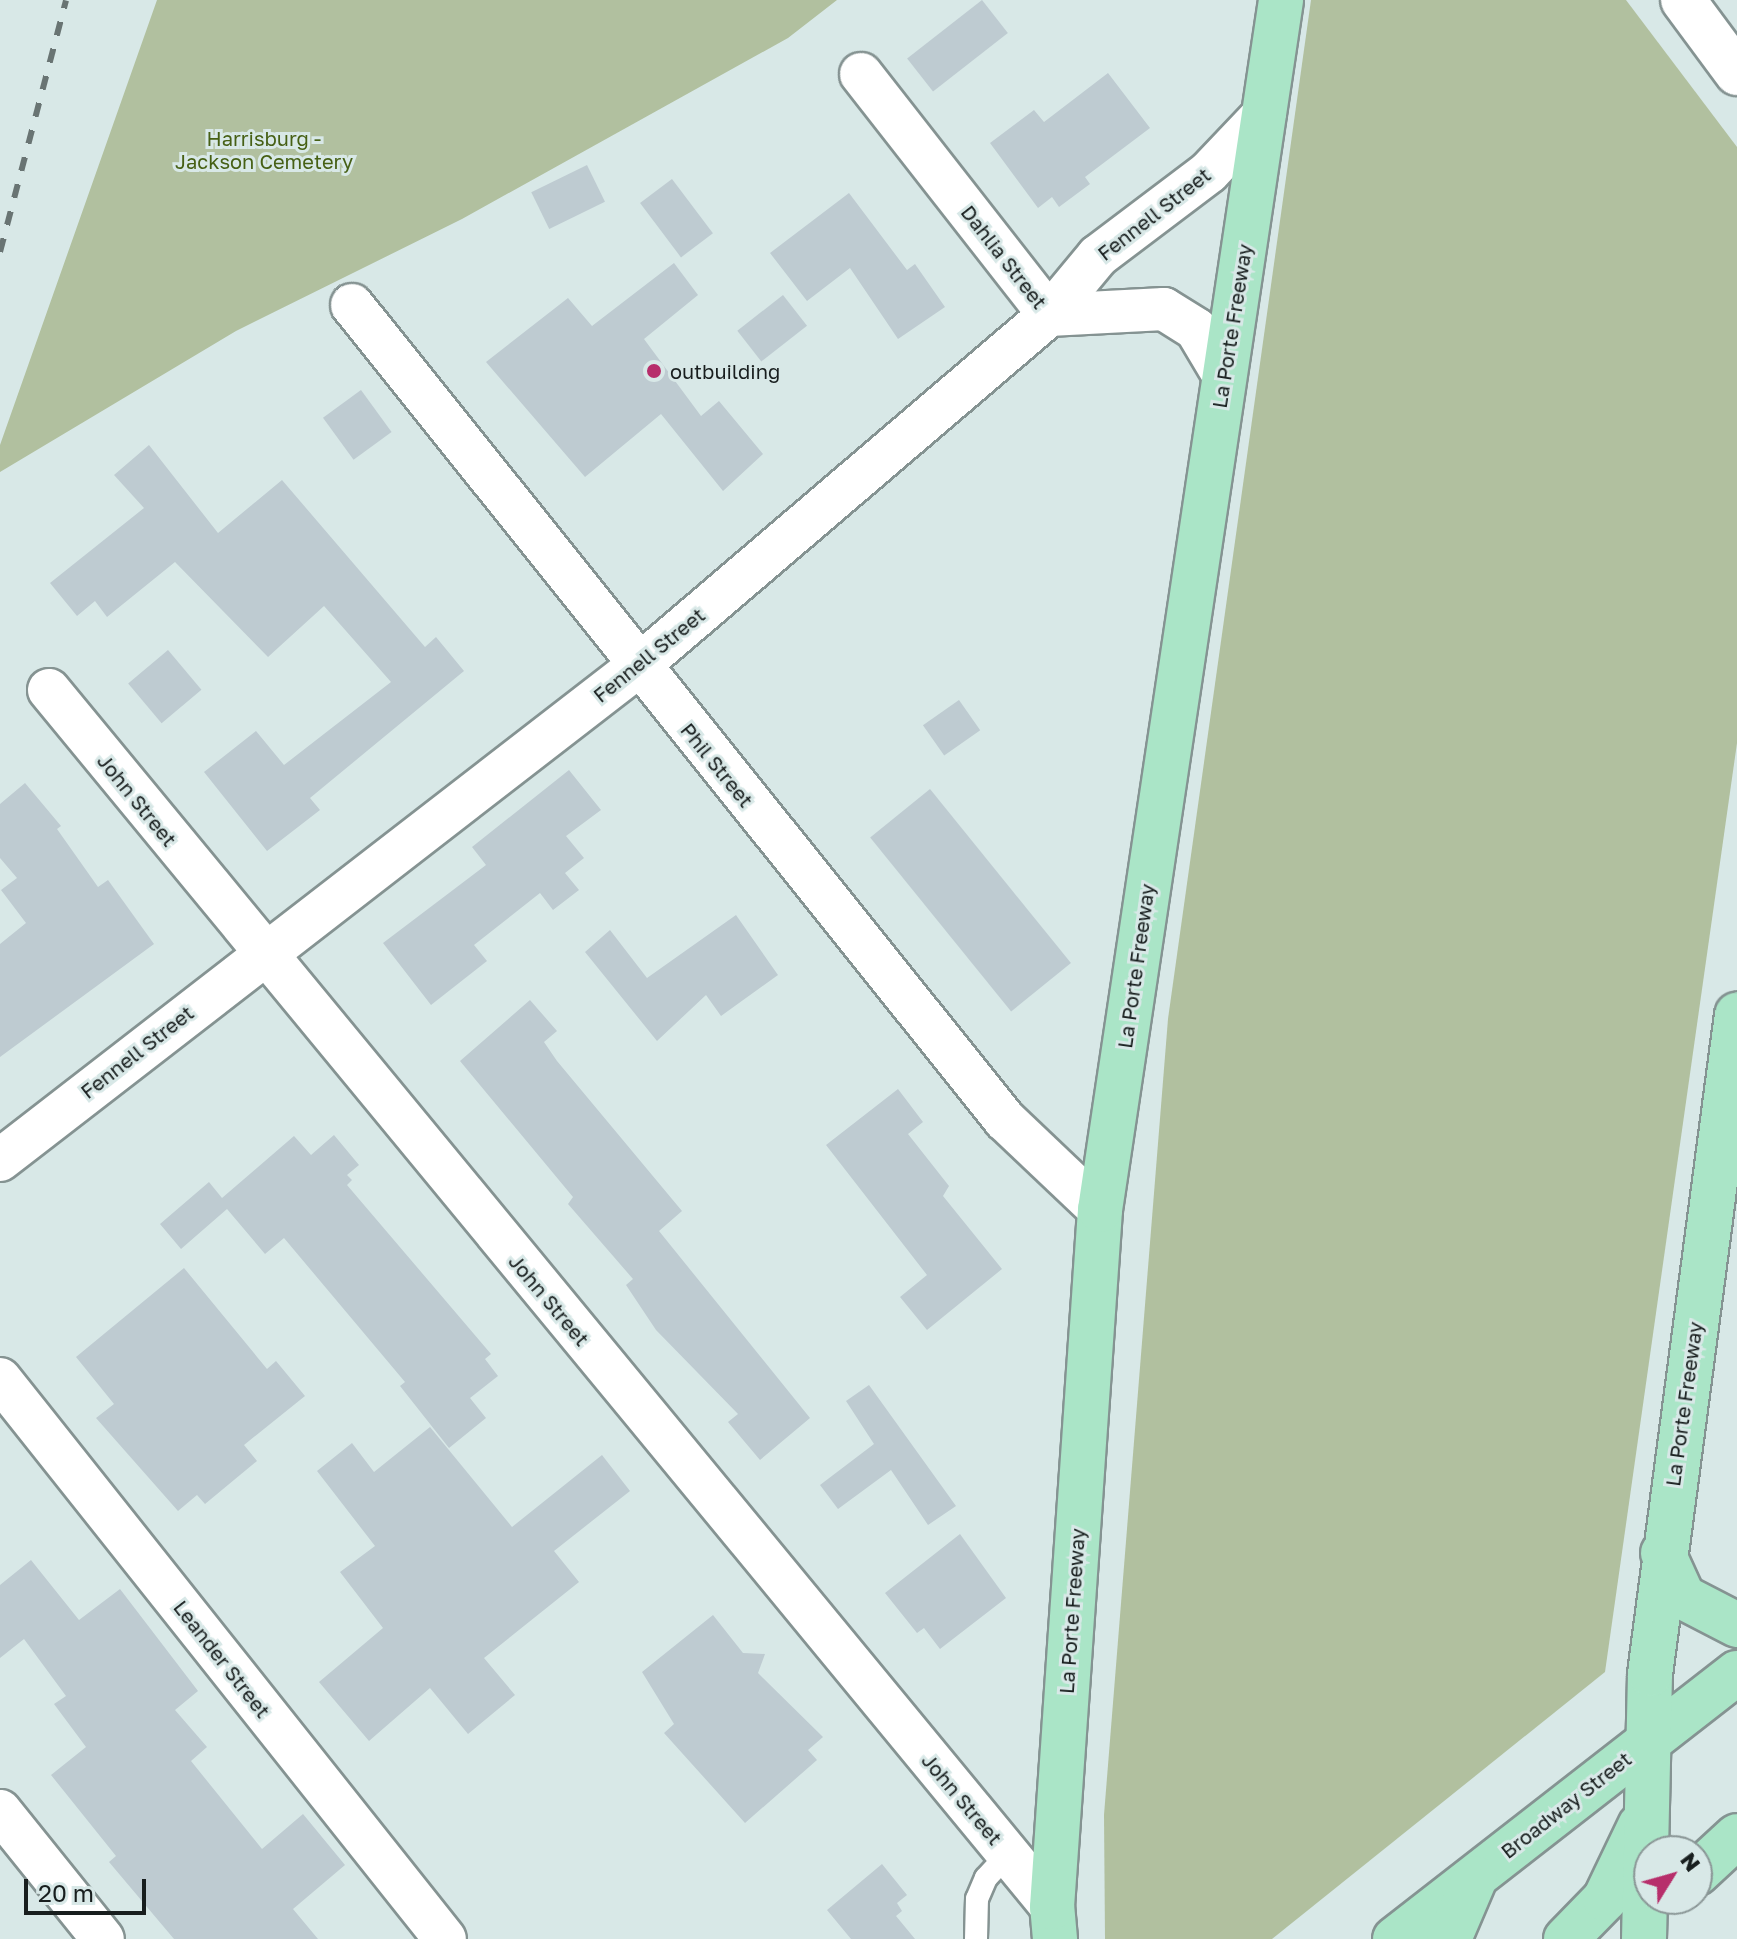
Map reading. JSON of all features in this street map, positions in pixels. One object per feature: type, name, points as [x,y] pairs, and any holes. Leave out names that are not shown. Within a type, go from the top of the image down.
[{"type":"main road","name":"La Porte Freeway","points":[[1054,1923],[1100,1210],[1281,0]]},
{"type":"main road","points":[[1683,0],[1737,73]]},
{"type":"main road","name":"La Porte Freeway","points":[[1645,1924],[1647,1741],[1663,1553],[1737,1015]]},
{"type":"main road","points":[[1663,1553],[1683,1597],[1737,1625]]},
{"type":"main road","name":"Broadway Street","points":[[1395,1939],[1737,1673]]},
{"type":"main road","points":[[1566,1939],[1605,1899],[1647,1808]]},
{"type":"main road","points":[[1713,1858],[1737,1836]]},
{"type":"main road","points":[[1449,1939],[1476,1876]]},
{"type":"street","name":"Dahlia Street","points":[[861,74],[1049,315],[1164,309],[1196,329],[1224,376]]},
{"type":"street","name":"Fennell Street","points":[[0,1160],[637,667],[1049,315],[1098,256],[1209,172],[1265,113]]},
{"type":"street","name":"Phil Street","points":[[352,305],[637,667],[1005,1120],[1100,1210]]},
{"type":"street","name":"John Street","points":[[49,690],[262,955],[1008,1854],[1054,1923]]},
{"type":"street","name":"Leander Street","points":[[0,1379],[445,1939]]},
{"type":"street","points":[[0,1811],[103,1939]]},
{"type":"lane","points":[[976,1939],[977,1899],[986,1878],[1008,1854]]},
{"type":"green space","name":"Harrisburg - Jackson Cemetery","points":[[157,0],[837,0],[788,38],[462,219],[236,331],[0,472],[0,445]]},
{"type":"green space","points":[[1311,0],[1626,0],[1737,147],[1737,743],[1605,1672],[1272,1939],[1105,1939],[1104,1815],[1168,1019]]},
{"type":"building","points":[[982,0],[1008,33],[933,92],[907,58]]},
{"type":"building","points":[[1108,73],[1150,128],[1085,177],[1090,184],[1059,207],[1052,197],[1038,208],[990,143],[1034,110],[1044,122]]},
{"type":"building","points":[[587,165],[605,202],[549,229],[531,192]]},
{"type":"building","points":[[672,179],[713,233],[681,257],[640,203]]},
{"type":"building","points":[[849,193],[907,270],[915,264],[945,307],[898,339],[850,268],[807,301],[770,253]]},
{"type":"building","points":[[674,263],[698,295],[644,339],[701,416],[719,401],[763,454],[723,491],[661,414],[585,477],[486,362],[568,298],[592,326]]},
{"type":"building","points":[[783,295],[807,326],[761,361],[737,331]]},
{"type":"building","points":[[361,390],[392,432],[354,460],[323,418]]},
{"type":"building","points":[[149,445],[218,533],[282,480],[425,647],[436,637],[464,671],[310,798],[320,810],[267,851],[204,772],[256,731],[284,765],[391,682],[324,606],[268,657],[175,562],[107,617],[95,601],[77,616],[50,583],[144,508],[114,475]]},
{"type":"building","points":[[168,650],[201,690],[162,723],[128,683]]},
{"type":"building","points":[[959,700],[980,730],[944,756],[923,725]]},
{"type":"building","points":[[569,770],[601,810],[566,836],[584,858],[565,873],[579,890],[553,910],[540,893],[474,945],[487,961],[431,1005],[383,943],[486,865],[472,847]]},
{"type":"building","points":[[25,783],[61,826],[57,829],[98,887],[108,880],[154,944],[0,1057],[0,944],[26,923],[1,890],[17,878],[0,858],[0,804]]},
{"type":"building","points":[[930,789],[1071,963],[1011,1012],[870,837]]},
{"type":"building","points":[[736,915],[778,975],[721,1016],[706,995],[657,1041],[585,952],[610,930],[647,978]]},
{"type":"building","points":[[530,1000],[557,1031],[544,1042],[557,1061],[682,1211],[659,1231],[810,1418],[760,1460],[728,1422],[738,1414],[656,1330],[626,1285],[633,1279],[568,1204],[573,1197],[460,1061]]},
{"type":"building","points":[[898,1089],[923,1122],[908,1134],[949,1186],[943,1196],[1002,1269],[927,1330],[900,1297],[927,1275],[826,1145]]},
{"type":"building","points":[[334,1135],[359,1165],[347,1175],[352,1180],[347,1185],[491,1354],[485,1359],[498,1376],[470,1398],[486,1418],[449,1448],[400,1386],[405,1382],[284,1238],[265,1254],[227,1209],[181,1249],[160,1224],[209,1182],[222,1198],[294,1136],[311,1155]]},
{"type":"building","points":[[184,1268],[267,1369],[276,1361],[305,1396],[244,1445],[257,1461],[205,1504],[197,1495],[178,1511],[96,1418],[114,1404],[76,1357]]},
{"type":"building","points":[[869,1385],[956,1506],[928,1525],[891,1470],[838,1509],[820,1485],[874,1444],[846,1401]]},
{"type":"building","points":[[430,1427],[512,1527],[602,1455],[630,1491],[554,1551],[579,1582],[484,1658],[515,1695],[468,1734],[430,1688],[369,1741],[319,1682],[383,1628],[340,1572],[375,1546],[317,1471],[352,1443],[374,1472]]},
{"type":"building","points":[[960,1534],[1006,1598],[940,1649],[924,1628],[917,1633],[885,1593]]},
{"type":"building","points":[[31,1560],[79,1620],[120,1589],[198,1691],[175,1710],[207,1747],[191,1761],[262,1849],[303,1814],[345,1865],[293,1909],[318,1939],[174,1939],[109,1862],[116,1856],[51,1775],[86,1747],[54,1704],[66,1696],[24,1639],[0,1658],[0,1585]]},
{"type":"building","points":[[713,1615],[743,1653],[765,1654],[758,1673],[823,1737],[808,1750],[817,1760],[745,1823],[664,1733],[674,1724],[642,1672]]},
{"type":"building","points":[[882,1864],[907,1895],[897,1903],[902,1911],[896,1916],[915,1939],[851,1939],[827,1910]]},
{"type":"railway","points":[[0,252],[66,0]]},
{"type":"place","name":"outbuilding","points":[[654,371]]}]
